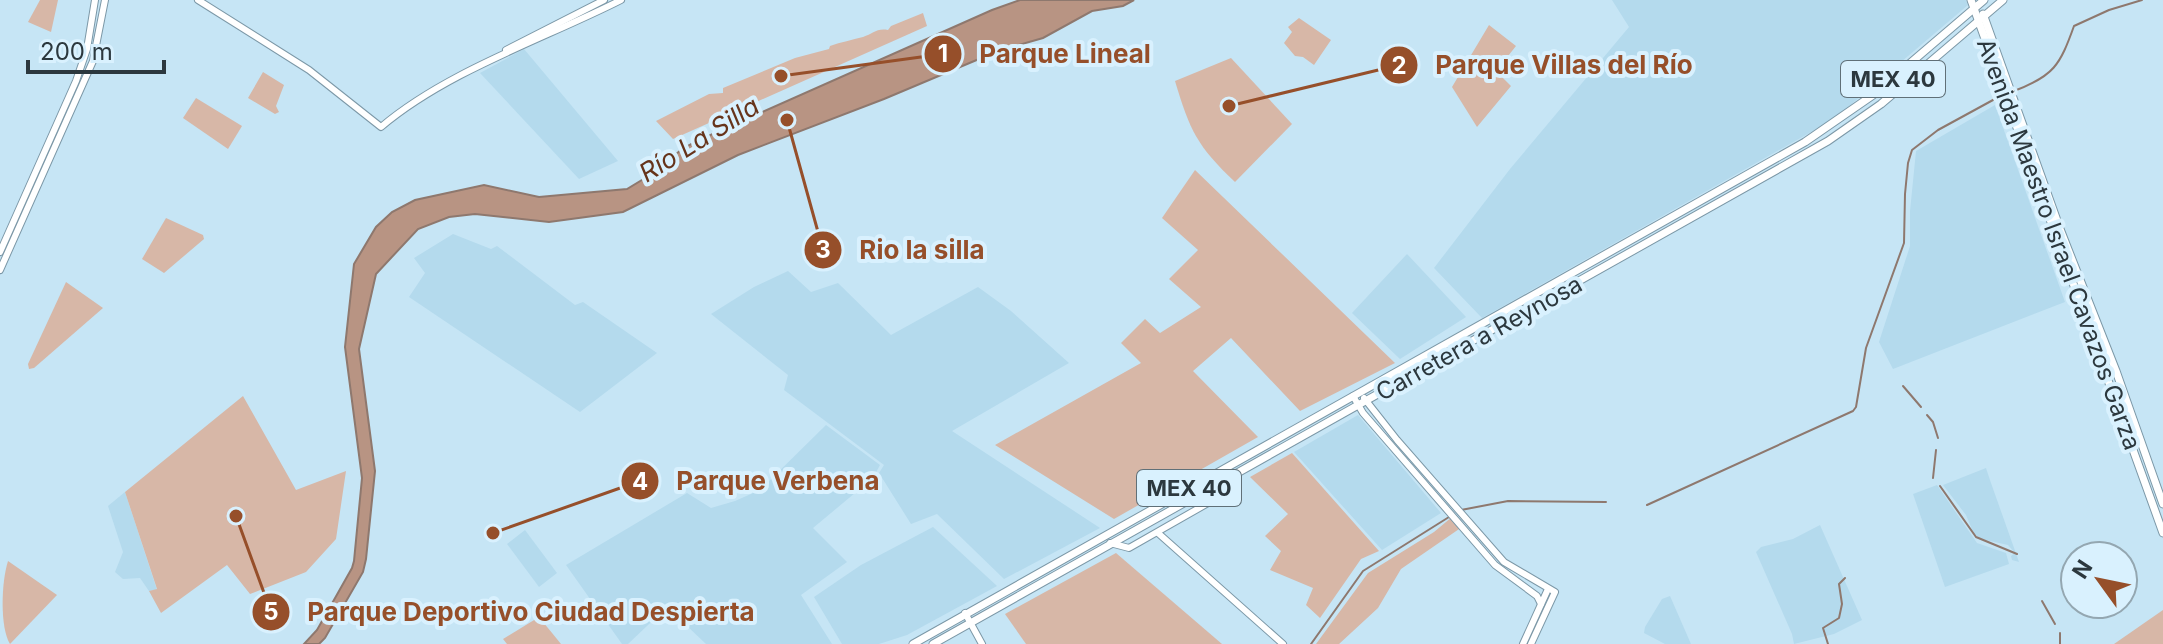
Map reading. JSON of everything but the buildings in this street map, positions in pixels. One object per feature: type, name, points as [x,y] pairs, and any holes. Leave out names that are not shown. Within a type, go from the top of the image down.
[{"type":"main road","name":"Avenida Maestro Israel Cavazos Garza","points":[[1971,0],[1979,3],[1981,19],[2163,533]]},
{"type":"main road","name":"Carretera a Reynosa","points":[[933,644],[1818,147],[1885,101],[2003,0]]},
{"type":"main road","name":"Carretera a Reynosa","points":[[906,644],[916,642],[1805,142],[1873,95],[1979,3]]},
{"type":"main road","points":[[1885,101],[1885,91],[1946,38],[1953,27]]},
{"type":"main road","name":"Avenida Maestro Israel Cavazos Garza","points":[[2010,100],[2095,313],[2163,504]]},
{"type":"main road","points":[[1090,554],[1102,544],[1109,532]]},
{"type":"street","points":[[0,252],[85,57],[95,0]]},
{"type":"street","points":[[0,270],[93,61],[105,0]]},
{"type":"street","points":[[198,0],[309,70],[381,127],[410,106],[514,45],[604,0]]},
{"type":"street","points":[[500,54],[515,51],[621,0]]},
{"type":"street","points":[[32,176],[40,180]]},
{"type":"street","points":[[1357,394],[1447,512],[1461,521],[1504,562],[1552,591]]},
{"type":"street","points":[[1362,402],[1455,508],[1461,521],[1495,565],[1537,596],[1541,604]]},
{"type":"street","points":[[1110,543],[1129,548],[1158,533],[1206,505],[1212,487]]},
{"type":"street","points":[[1158,533],[1283,644]]},
{"type":"street","points":[[1523,644],[1541,604],[1552,591]]},
{"type":"street","points":[[1531,644],[1552,591]]},
{"type":"street","points":[[965,613],[982,644]]},
{"type":"shaded area","points":[[40,0],[58,0],[51,32],[28,22]]},
{"type":"shaded area","points":[[1020,0],[1134,0],[1123,6],[1092,11],[1043,38],[998,51],[738,155],[623,212],[549,222],[475,214],[449,217],[418,229],[376,274],[359,349],[375,471],[363,572],[325,638],[319,644],[304,644],[317,630],[354,561],[362,478],[345,347],[354,264],[376,227],[392,212],[415,200],[484,185],[539,197],[627,189],[697,141]]},
{"type":"shaded area","points":[[1612,0],[1966,0],[1968,5],[1834,119],[1482,318],[1434,268],[1510,169],[1629,27]]},
{"type":"shaded area","points":[[923,13],[927,26],[673,139],[656,121],[709,94],[723,93],[723,88],[795,58],[888,30]]},
{"type":"shaded area","points":[[1299,18],[1331,40],[1314,65],[1303,57],[1295,56],[1284,43],[1292,32],[1288,27]]},
{"type":"shaded area","points":[[1489,25],[1516,46],[1496,71],[1511,86],[1477,127],[1452,87]]},
{"type":"shaded area","points":[[524,49],[618,161],[579,179],[480,73]]},
{"type":"shaded area","points":[[1231,58],[1292,124],[1235,182],[1196,137],[1175,81]]},
{"type":"shaded area","points":[[263,72],[284,85],[276,106],[279,112],[275,114],[248,98]]},
{"type":"shaded area","points":[[196,98],[242,126],[228,149],[183,118]]},
{"type":"shaded area","points":[[1995,105],[2065,302],[1893,369],[1879,342],[1910,246],[1916,151]]},
{"type":"shaded area","points":[[1195,170],[1395,363],[1300,411],[1231,338],[1193,371],[1258,437],[1114,519],[995,445],[1141,363],[1121,343],[1145,319],[1160,333],[1201,307],[1169,279],[1198,250],[1162,218]]},
{"type":"shaded area","points":[[166,218],[203,235],[204,239],[164,273],[142,259]]},
{"type":"shaded area","points":[[453,234],[491,249],[497,246],[575,305],[583,302],[657,353],[580,412],[409,297],[425,273],[414,258]]},
{"type":"shaded area","points":[[1407,254],[1466,317],[1400,359],[1352,313]]},
{"type":"shaded area","points":[[788,271],[811,292],[838,283],[891,335],[978,287],[1011,311],[1069,363],[952,431],[1100,528],[1004,579],[937,514],[911,524],[879,473],[884,465],[784,390],[788,375],[711,314],[754,287]]},
{"type":"shaded area","points":[[66,282],[103,308],[34,368],[29,369],[28,364]]},
{"type":"shaded area","points":[[243,396],[296,490],[346,471],[336,539],[306,572],[250,594],[227,565],[161,613],[149,591],[157,589],[125,492]]},
{"type":"shaded area","points":[[1358,415],[1441,513],[1382,550],[1294,452]]},
{"type":"shaded area","points":[[826,425],[880,465],[873,478],[813,528],[847,562],[801,595],[832,644],[706,644],[667,607],[628,644],[622,644],[566,565],[687,493],[711,508],[760,490]]},
{"type":"shaded area","points":[[1292,453],[1379,551],[1361,559],[1320,618],[1306,605],[1313,588],[1270,570],[1281,551],[1265,536],[1288,514],[1250,477]]},
{"type":"shaded area","points":[[1986,468],[2019,562],[2012,560],[2011,556],[2015,553],[2008,545],[1981,539],[1974,534],[1966,515],[1943,485]]},
{"type":"shaded area","points":[[1937,485],[1977,543],[2006,553],[2009,564],[1945,587],[1913,494]]},
{"type":"shaded area","points":[[125,492],[157,590],[149,591],[140,578],[123,579],[115,572],[123,552],[108,506]]},
{"type":"shaded area","points":[[1452,517],[1462,527],[1401,569],[1378,608],[1339,644],[1316,644],[1368,573],[1434,532]]},
{"type":"shaded area","points":[[1820,525],[1862,620],[1834,634],[1794,644],[1756,552],[1761,547],[1793,539]]},
{"type":"shaded area","points":[[933,527],[997,586],[907,635],[879,644],[842,644],[814,597],[861,565]]},
{"type":"shaded area","points":[[525,530],[557,573],[539,587],[507,544]]},
{"type":"shaded area","points":[[1116,553],[1222,644],[1026,644],[1005,614]]},
{"type":"shaded area","points":[[8,561],[57,595],[10,644],[4,627],[3,605]]},
{"type":"shaded area","points":[[1670,596],[1691,644],[1665,644],[1644,633],[1662,599]]},
{"type":"shaded area","points":[[2163,610],[2163,644],[2114,644]]},
{"type":"shaded area","points":[[539,617],[561,644],[507,644],[503,639]]},
{"type":"waterway","points":[[2014,91],[2038,80],[2054,68],[2074,26],[2109,10],[2142,0]]},
{"type":"waterway","points":[[1647,505],[1853,411],[1866,348],[1904,243],[1905,194],[1912,150],[1938,130],[2004,94]]},
{"type":"waterway","points":[[1903,386],[1921,407]]},
{"type":"waterway","points":[[1927,415],[1938,438]]},
{"type":"waterway","points":[[1933,478],[1936,450]]},
{"type":"waterway","points":[[1940,486],[1976,537],[2017,554]]},
{"type":"waterway","points":[[1461,510],[1508,501],[1606,502]]},
{"type":"waterway","points":[[1311,644],[1363,571],[1449,517]]},
{"type":"waterway","points":[[1828,644],[1823,628],[1839,618],[1842,604],[1839,584],[1845,578]]},
{"type":"waterway","points":[[2042,601],[2055,624]]},
{"type":"waterway","points":[[2060,633],[2060,644]]},
{"type":"place","name":"Parque Lineal","points":[[781,76]]},
{"type":"place","name":"Parque Villas del Río","points":[[1229,106]]},
{"type":"place","name":"Rio la silla","points":[[787,120]]},
{"type":"place","name":"Parque Deportivo Ciudad Despierta","points":[[236,516]]},
{"type":"place","name":"Parque Verbena","points":[[493,533]]},
{"type":"water label","name":"Río La Silla","points":[[699,139]]}]
